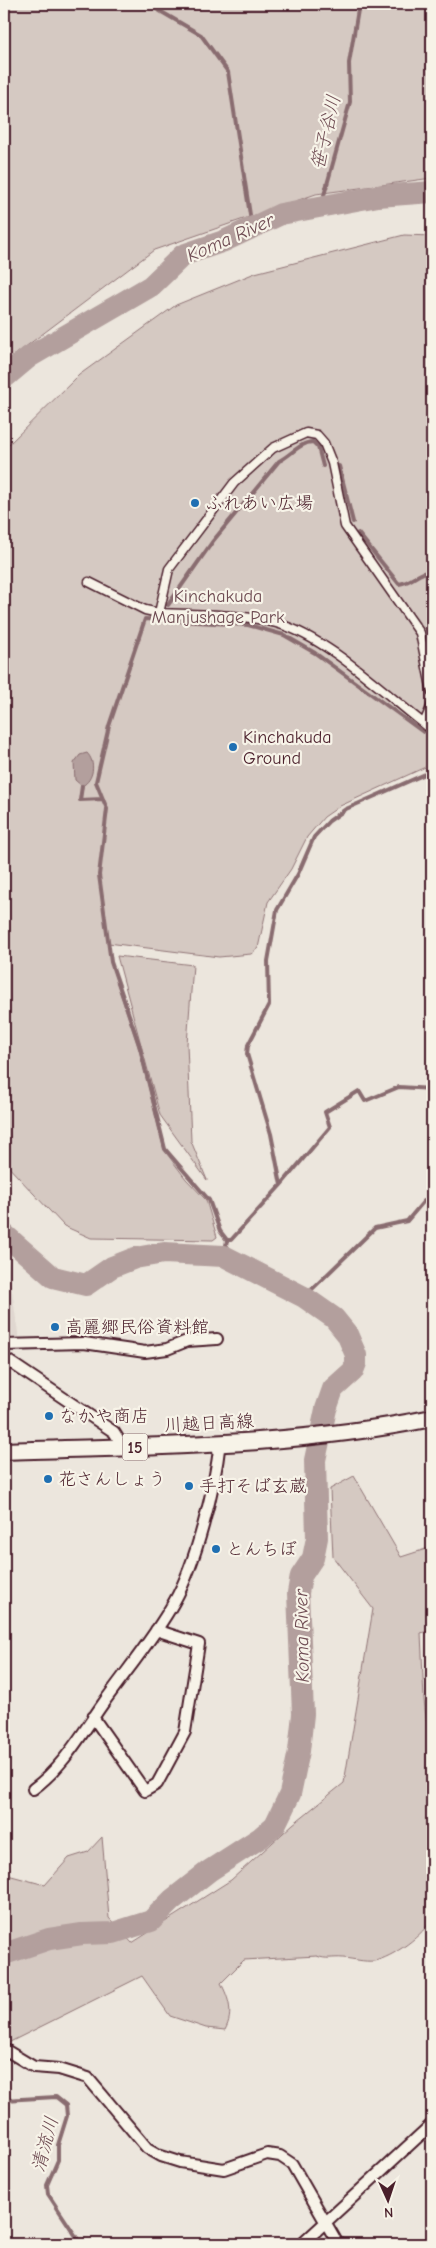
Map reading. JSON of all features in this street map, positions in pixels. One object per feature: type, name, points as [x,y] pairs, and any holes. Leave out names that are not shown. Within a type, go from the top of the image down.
[{"type":"main road","name":"川越日高線","points":[[4,1451],[124,1448],[266,1440],[350,1433],[432,1418]]},
{"type":"street","points":[[159,613],[169,569],[234,482],[273,448],[306,433],[317,436],[324,443],[332,463],[345,526],[420,633],[432,692]]},
{"type":"street","points":[[89,582],[145,610],[159,613],[246,617],[277,623],[310,637],[432,730]]},
{"type":"street","points":[[424,724],[432,706]]},
{"type":"street","points":[[4,1345],[84,1343],[145,1352],[167,1349],[187,1341],[218,1340]]},
{"type":"street","points":[[4,1358],[114,1432],[124,1448]]},
{"type":"street","points":[[33,1789],[50,1777],[173,1604],[190,1568],[217,1464],[220,1442]]},
{"type":"street","points":[[93,1717],[145,1791],[157,1784],[185,1732],[199,1644],[156,1630]]},
{"type":"street","points":[[4,2049],[34,2067],[59,2069],[88,2078],[147,2148],[161,2156],[180,2162],[224,2169],[267,2154],[285,2159],[292,2164],[338,2244]]},
{"type":"street","points":[[302,2244],[432,2124]]},
{"type":"shaded area","points":[[87,753],[93,766],[89,780],[82,786],[75,780],[74,763],[80,755]]},
{"type":"shaded area","points":[[4,1259],[8,1263],[19,1340],[4,1341]]},
{"type":"green space","points":[[4,4],[432,4],[432,178],[316,194],[154,250],[4,363]]},
{"type":"green space","name":"Kinchakuda Manjushage Park","points":[[404,235],[432,236],[432,764],[340,806],[324,817],[307,837],[291,869],[268,902],[258,948],[251,954],[219,957],[108,943],[110,962],[140,1053],[164,1150],[186,1179],[206,1200],[217,1237],[213,1240],[91,1238],[64,1226],[4,1162],[4,449],[79,375],[176,305],[255,273]]},
{"type":"green space","points":[[117,956],[193,965],[187,1044],[191,1141],[207,1180],[160,1115]]},
{"type":"green space","points":[[354,1476],[401,1557],[432,1547],[432,1630],[421,1633],[424,1700],[429,1743],[432,1746],[432,1918],[423,1931],[407,1944],[390,1955],[374,1961],[317,1956],[244,1960],[221,1983],[230,2012],[225,2030],[206,2028],[170,2016],[142,1976],[4,2045],[4,1874],[45,1885],[69,1858],[88,1852],[102,1837],[109,1918],[132,1943],[231,1880],[293,1824],[344,1783],[373,1609],[333,1557],[330,1489]]},
{"type":"waterway","points":[[148,4],[201,35],[228,72],[252,228]]},
{"type":"waterway","name":"笹子谷川","points":[[321,206],[350,102],[349,63],[359,4]]},
{"type":"waterway","name":"Koma River","points":[[4,378],[29,357],[151,286],[183,255],[224,241],[281,214],[378,196],[432,192]]},
{"type":"waterway","points":[[168,605],[213,541],[279,461],[304,444],[313,442],[318,447],[323,466]]},
{"type":"waterway","points":[[336,466],[339,466],[353,522]]},
{"type":"waterway","points":[[358,533],[399,584],[424,573],[432,572]]},
{"type":"waterway","points":[[224,1256],[227,1240],[220,1231],[209,1200],[165,1149],[139,1044],[111,962],[99,875],[107,809],[96,782],[109,726],[145,619],[248,625],[284,635],[315,653],[423,732]]},
{"type":"waterway","points":[[227,1240],[231,1240],[281,1185],[271,1134],[247,1054],[248,1045],[269,1005],[268,961],[277,910],[298,874],[314,837],[329,821],[346,809],[432,771]]},
{"type":"waterway","points":[[82,786],[80,800],[103,799]]},
{"type":"waterway","points":[[281,1185],[330,1127],[325,1112],[359,1091],[365,1101],[399,1087],[432,1089]]},
{"type":"waterway","points":[[304,1297],[375,1228],[407,1221],[424,1201],[432,1198]]},
{"type":"waterway","name":"Koma River","points":[[4,1234],[53,1277],[86,1285],[112,1267],[135,1258],[164,1253],[224,1256],[304,1297],[334,1318],[347,1334],[356,1355],[353,1371],[333,1389],[326,1409],[315,1460],[317,1538],[313,1558],[301,1576],[298,1593],[303,1714],[299,1751],[290,1794],[275,1825],[260,1838],[209,1871],[172,1900],[151,1921],[113,1933],[82,1934],[49,1939],[4,1954]]},
{"type":"waterway","name":"清流川","points":[[4,2100],[56,2097],[66,2105],[67,2116],[58,2145],[58,2160],[47,2185],[48,2194],[81,2244]]},
{"type":"place","name":"ふれあい広場","points":[[195,503]]},
{"type":"place","name":"Kinchakuda Ground","points":[[233,747]]},
{"type":"place","name":"高麗郷民俗資料館","points":[[55,1327]]},
{"type":"place","name":"なかや商店","points":[[49,1416]]},
{"type":"place","name":"花さんしょう","points":[[48,1479]]},
{"type":"place","name":"手打そば玄蔵","points":[[189,1486]]},
{"type":"place","name":"とんちぼ","points":[[216,1549]]}]
